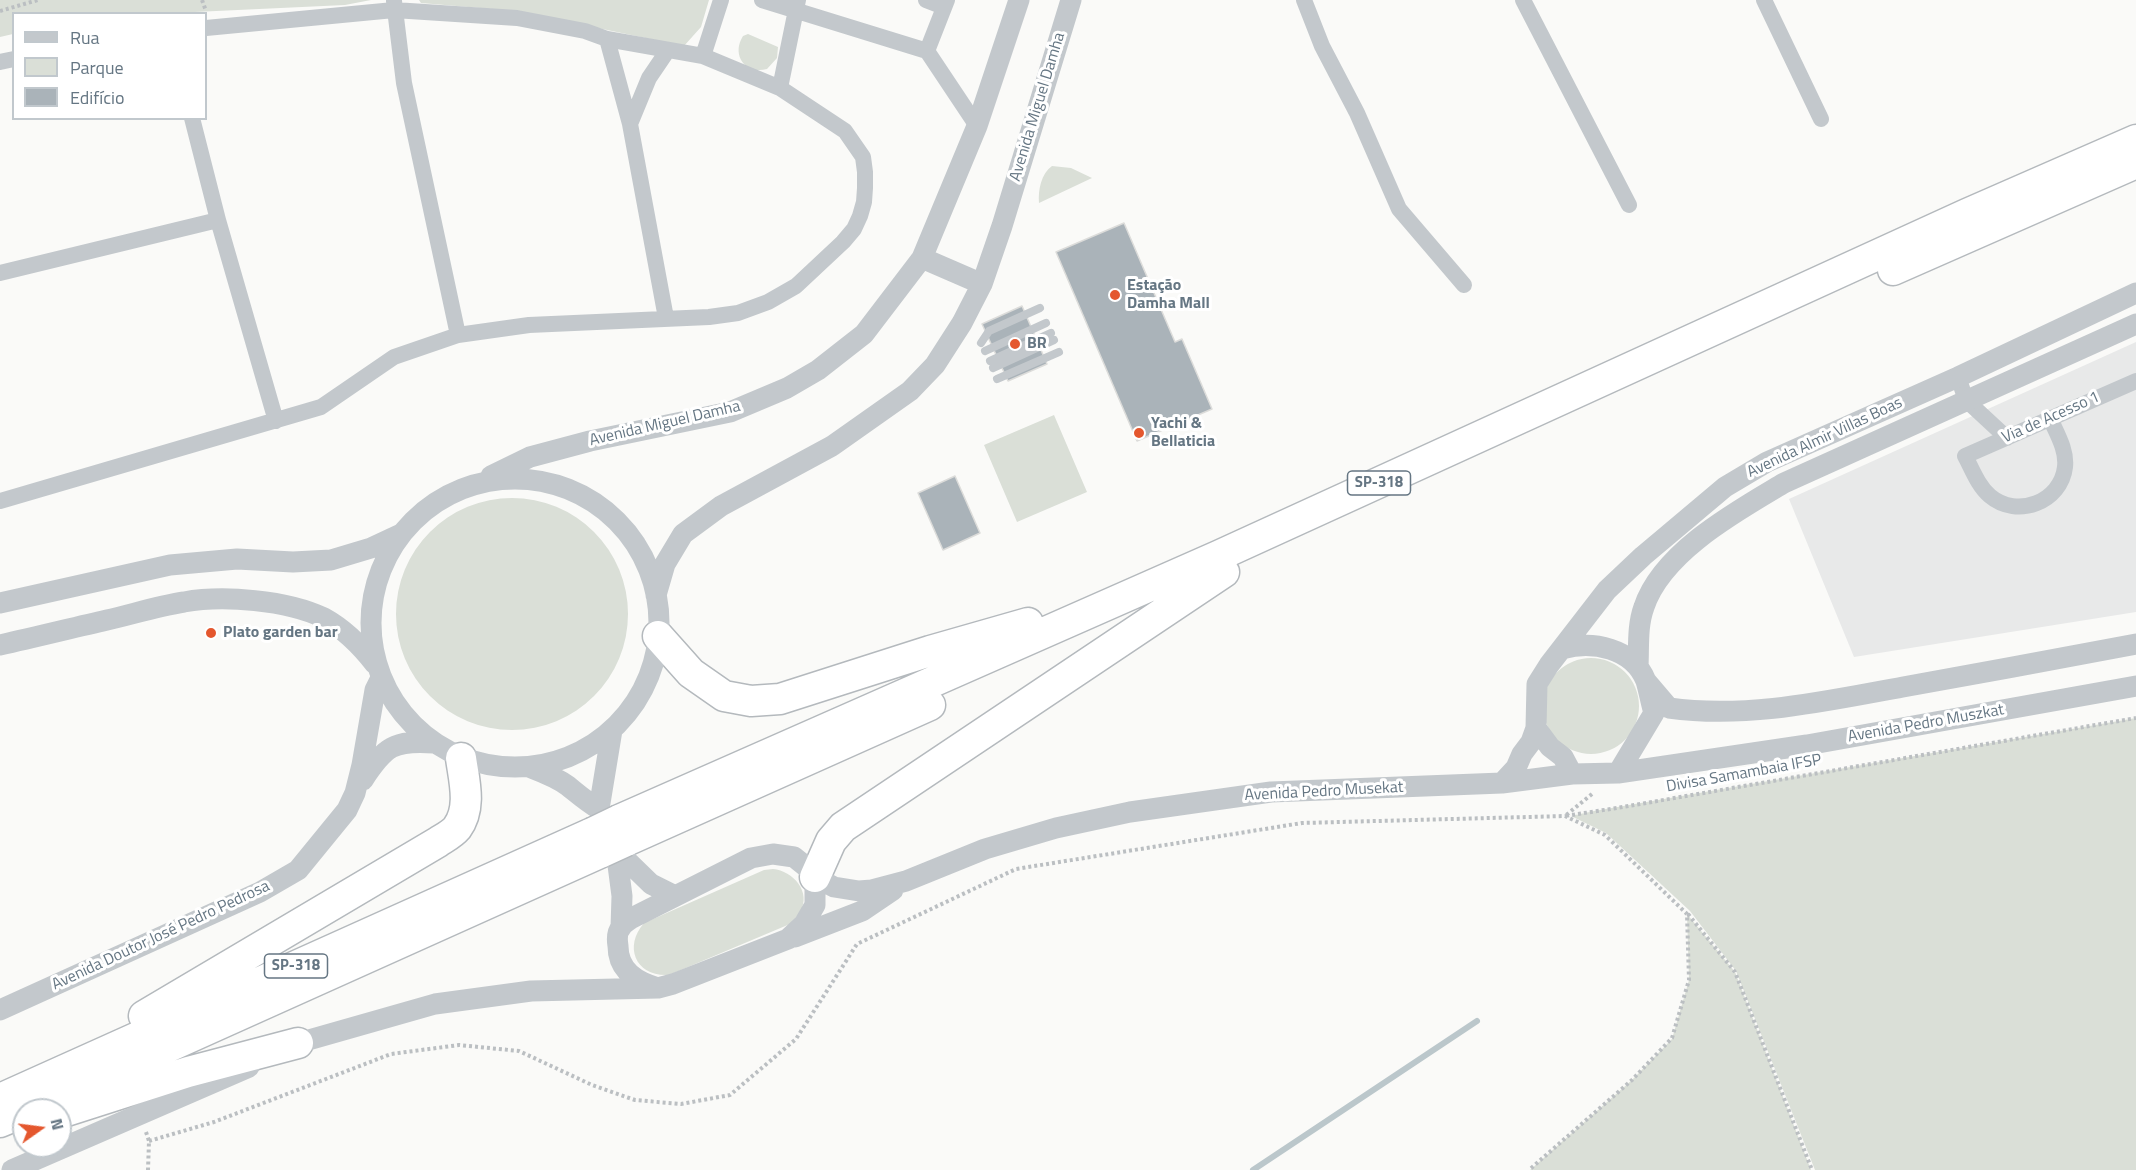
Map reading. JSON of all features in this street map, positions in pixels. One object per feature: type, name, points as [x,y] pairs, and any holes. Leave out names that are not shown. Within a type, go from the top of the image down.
[{"type":"highway","name":"SP-318","points":[[1221,564],[1967,214],[2136,140]]},
{"type":"highway","name":"SP-318","points":[[29,1098],[609,834],[2136,164]]},
{"type":"highway","points":[[658,636],[691,674],[724,696],[751,701],[780,699],[930,651],[1094,604],[1221,564]]},
{"type":"highway","points":[[815,877],[831,841],[843,827],[1221,564]]},
{"type":"highway","points":[[26,1098],[456,829],[465,814],[466,794],[461,758]]},
{"type":"highway","points":[[72,1109],[188,1072],[298,1043]]},
{"type":"highway","name":"SP-318","points":[[0,1124],[12,1110]]},
{"type":"street","points":[[703,56],[721,0]]},
{"type":"street","points":[[762,0],[797,5],[927,51],[976,126]]},
{"type":"street","points":[[926,0],[945,4],[927,51]]},
{"type":"street","name":"Avenida Miguel Damha","points":[[477,483],[530,457],[590,441],[730,412],[787,388],[818,370],[864,334],[922,258],[976,126],[1019,0]]},
{"type":"street","name":"Avenida Miguel Damha","points":[[656,595],[665,564],[683,534],[721,506],[832,446],[910,391],[935,365],[962,323],[982,284],[1071,0]]},
{"type":"street","points":[[1305,0],[1322,46],[1358,113],[1399,209],[1464,285]]},
{"type":"street","points":[[1523,0],[1629,205]]},
{"type":"street","points":[[1764,0],[1821,119]]},
{"type":"street","points":[[0,501],[321,407],[394,357],[458,335],[529,325],[709,317],[738,313],[768,302],[796,286],[828,258],[854,229],[864,202],[866,172],[863,157],[845,131],[780,88],[703,56],[607,39],[585,31],[518,18],[394,5],[207,27]]},
{"type":"street","points":[[394,5],[404,83],[458,335]]},
{"type":"street","points":[[780,88],[797,5]]},
{"type":"street","points":[[607,39],[630,124],[666,318]]},
{"type":"street","points":[[630,124],[649,78],[668,50]]},
{"type":"street","points":[[193,120],[218,220],[276,421]]},
{"type":"street","points":[[0,273],[218,220]]},
{"type":"street","points":[[922,258],[982,284]]},
{"type":"street","name":"Avenida Almir Villas Boas","points":[[1562,649],[1607,591],[1643,556],[1725,487],[1767,462],[1958,377],[2136,293]]},
{"type":"street","name":"Avenida Almir Villas Boas","points":[[1642,674],[1639,624],[1651,590],[1660,575],[1685,550],[1734,513],[1784,483],[2136,324]]},
{"type":"street","points":[[1958,377],[1966,400],[2007,438]]},
{"type":"street","name":"Via de Acesso 1","points":[[2050,418],[2065,456],[2065,468],[2055,490],[2046,499],[2023,507],[2011,507],[1989,496],[1965,456],[2050,418],[2136,381]]},
{"type":"street","points":[[0,645],[185,602],[226,600],[271,602],[324,618],[362,647],[379,672],[401,712],[434,743],[461,758],[505,768],[529,767],[575,755],[612,730],[633,706],[650,673],[658,636],[656,595],[645,561],[625,530],[598,505],[566,488],[531,479],[504,478],[477,483],[457,490],[424,510],[401,534],[380,571],[371,606],[372,644],[379,672],[355,793]]},
{"type":"street","points":[[0,603],[170,566],[237,559],[331,560],[371,548],[401,534]]},
{"type":"street","points":[[1502,783],[1516,768],[1536,728],[1537,684],[1562,649],[1576,644],[1598,646],[1629,657],[1669,708],[1716,711],[1793,708],[2136,644]]},
{"type":"street","points":[[1618,773],[1654,713],[1642,674]]},
{"type":"street","name":"Avenida Pedro Muszkat","points":[[1716,759],[2136,686]]},
{"type":"street","points":[[1536,728],[1551,747],[1563,757],[1572,774]]},
{"type":"street","points":[[612,730],[609,834],[622,896],[621,928],[617,938],[618,953],[623,966],[632,977],[658,988]]},
{"type":"street","points":[[355,793],[378,758],[394,747],[410,741],[434,743]]},
{"type":"street","name":"Avenida Pedro Musekat","points":[[815,877],[834,887],[859,891],[906,881],[985,849],[1056,828],[1130,812],[1271,792],[1502,783],[1572,774],[1618,773],[1716,759]]},
{"type":"street","points":[[529,767],[544,772],[567,785],[584,801],[651,884],[675,896]]},
{"type":"street","name":"Avenida Doutor José Pedro Pedrosa","points":[[0,1010],[260,892],[298,870],[347,810],[355,793]]},
{"type":"street","points":[[621,928],[632,918],[751,858],[773,854],[794,857],[815,877],[815,905],[804,924],[788,939]]},
{"type":"street","name":"Avenida Pedro Musekat","points":[[12,1170],[252,1066],[298,1043],[435,1004],[531,991],[658,988],[862,911],[906,881]]},
{"type":"lane","points":[[1040,308],[989,331],[983,347],[1046,323]]},
{"type":"lane","points":[[991,365],[1052,337]]},
{"type":"lane","points":[[998,379],[1059,352]]},
{"type":"path","points":[[0,11],[38,0]]},
{"type":"path","name":"Divisa Samambaia IFSP","points":[[149,1142],[214,1122],[391,1054],[459,1045],[519,1051],[592,1085],[635,1100],[681,1104],[730,1095],[796,1038],[857,944],[1016,869],[1302,823],[1565,816],[2136,718]]},
{"type":"path","points":[[1618,773],[1565,816],[1605,835],[1687,914],[1735,972],[1812,1170]]},
{"type":"path","points":[[1529,1170],[1632,1080],[1672,1038],[1689,980],[1687,914]]},
{"type":"path","points":[[141,1113],[149,1142],[148,1170]]},
{"type":"shaded area","points":[[2136,342],[2136,612],[1854,657],[1789,499]]},
{"type":"green space","points":[[0,0],[371,0],[345,5],[195,12],[12,12],[12,34],[0,37]]},
{"type":"green space","points":[[419,0],[709,0],[701,27],[684,46],[516,11],[421,3]]},
{"type":"green space","points":[[748,34],[778,47],[777,58],[767,69],[752,69],[742,62],[740,43],[743,36]]},
{"type":"green space","points":[[1052,166],[1071,168],[1092,178],[1039,203],[1041,183],[1045,173]]},
{"type":"green space","points":[[1054,415],[1087,492],[1017,522],[984,445]]},
{"type":"green space","points":[[512,498],[535,500],[567,512],[586,524],[602,540],[623,580],[628,614],[626,637],[614,669],[602,688],[586,704],[546,725],[512,730],[489,728],[457,716],[438,704],[422,688],[401,648],[396,614],[398,591],[410,559],[422,540],[438,524],[478,503]]},
{"type":"green space","points":[[1591,658],[1609,662],[1625,672],[1635,688],[1639,706],[1635,724],[1625,740],[1609,750],[1591,754],[1573,750],[1557,740],[1547,724],[1543,706],[1547,688],[1557,672],[1573,662]]},
{"type":"green space","points":[[2136,718],[2136,1170],[1815,1170],[1736,971],[1690,911],[1606,833],[1571,816],[1590,812],[1565,816]]},
{"type":"green space","points":[[773,869],[793,878],[802,890],[803,904],[799,914],[790,924],[669,975],[648,971],[636,959],[634,942],[644,923],[764,870]]},
{"type":"green space","points":[[1687,914],[1735,972],[1811,1170],[1530,1170],[1632,1080],[1672,1039],[1689,980]]},
{"type":"building","name":"Estação Damha Mall","points":[[1124,223],[1175,342],[1182,339],[1212,409],[1137,441],[1056,252]]},
{"type":"building","name":"BR","points":[[1022,306],[1047,364],[1008,381],[982,324]]},
{"type":"building","points":[[955,476],[980,533],[943,550],[918,493]]},
{"type":"waterway","points":[[1253,1170],[1477,1021]]},
{"type":"place","name":"Estação Damha Mall","points":[[1115,295]]},
{"type":"place","name":"BR","points":[[1015,344]]},
{"type":"place","name":"Yachi & Bellaticia","points":[[1139,433]]},
{"type":"place","name":"Plato garden bar","points":[[211,633]]}]
